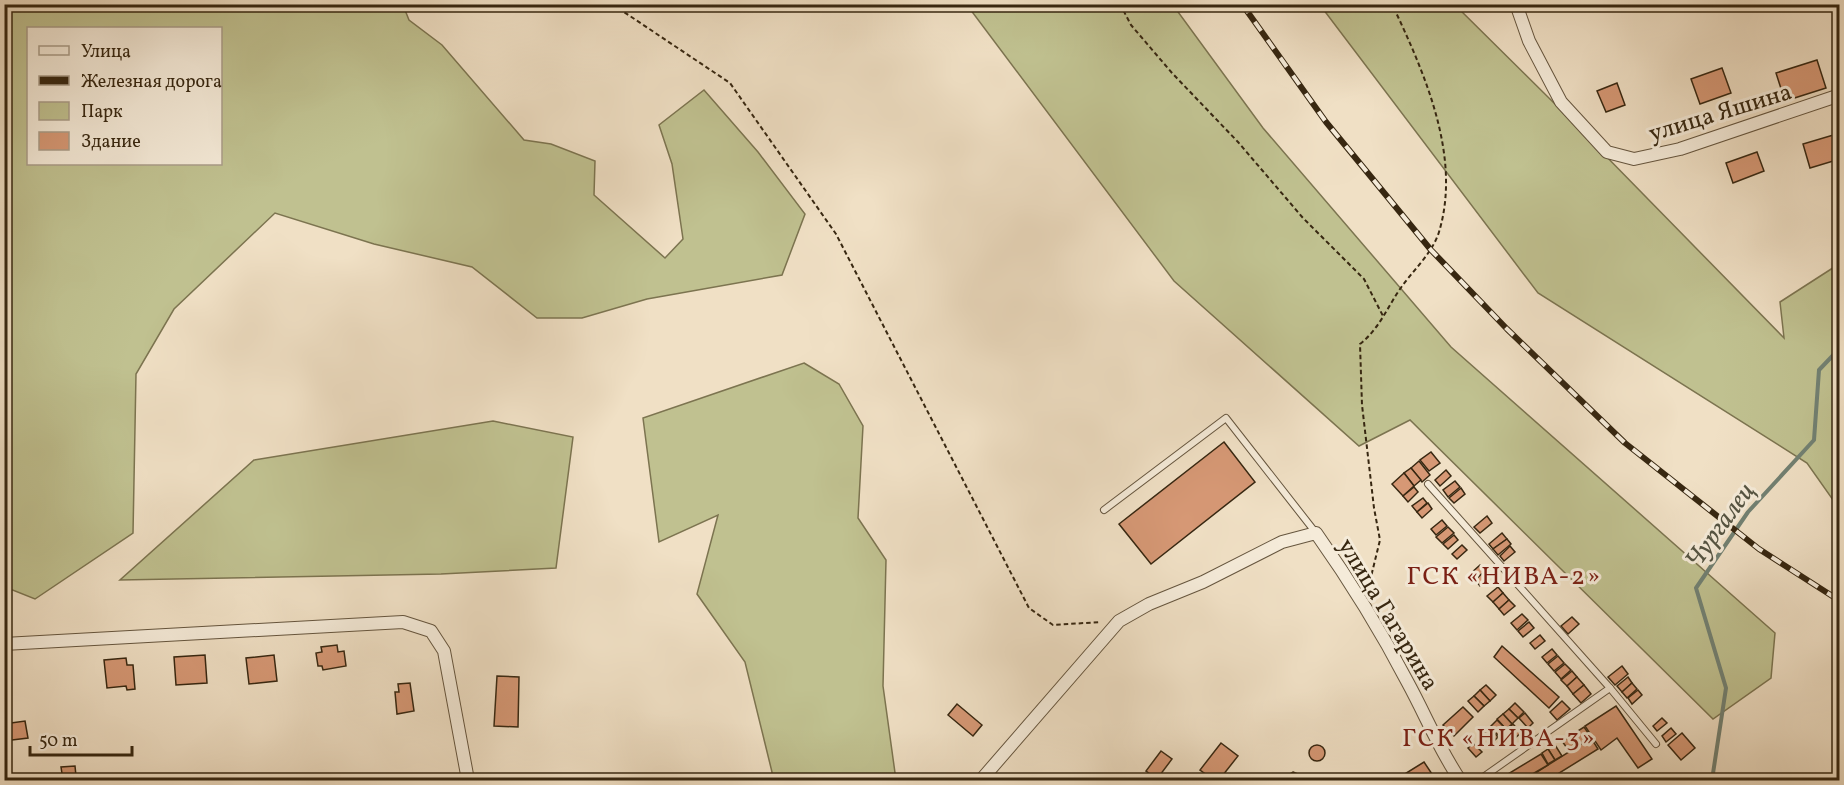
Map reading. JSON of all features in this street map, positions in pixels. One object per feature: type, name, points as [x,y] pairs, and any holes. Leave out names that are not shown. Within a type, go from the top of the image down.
[{"type":"street","name":"улица Яшина","points":[[1516,4],[1529,41],[1562,102],[1607,152],[1634,159],[1680,149],[1839,95]]},
{"type":"street","points":[[981,780],[1119,621],[1149,604],[1203,582],[1282,542],[1316,533]]},
{"type":"street","name":"улица Гагарина","points":[[1316,533],[1361,600],[1408,683],[1441,752],[1460,780]]},
{"type":"street","points":[[4,644],[403,622],[431,632],[444,651],[468,780]]},
{"type":"lane","points":[[1104,510],[1226,418],[1316,533]]},
{"type":"lane","points":[[1428,484],[1610,688],[1656,744]]},
{"type":"lane","points":[[1479,780],[1610,688]]},
{"type":"path","points":[[612,4],[729,83],[836,234],[1029,608],[1053,625],[1119,621]]},
{"type":"path","points":[[1120,4],[1131,25],[1172,73],[1238,142],[1303,218],[1364,279],[1383,316]]},
{"type":"path","points":[[1361,600],[1370,584],[1380,540],[1362,405],[1360,344],[1373,334],[1409,275],[1431,250],[1439,232],[1446,176],[1435,105],[1415,52],[1392,4]]},
{"type":"green space","points":[[4,5],[403,5],[409,20],[442,45],[524,140],[551,144],[595,161],[594,195],[665,258],[683,239],[672,164],[659,125],[704,90],[758,152],[805,214],[782,275],[647,299],[582,318],[537,318],[472,267],[374,244],[275,213],[174,309],[136,374],[133,533],[35,599],[5,587]]},
{"type":"green space","points":[[967,5],[1173,5],[1263,128],[1451,347],[1775,633],[1771,678],[1713,719],[1410,420],[1359,446],[1174,281]]},
{"type":"green space","points":[[1320,5],[1455,5],[1784,338],[1780,302],[1839,264],[1839,503],[1833,500],[1807,463],[1538,293]]},
{"type":"green space","points":[[804,363],[839,384],[863,426],[858,518],[886,560],[883,686],[896,780],[771,780],[772,772],[745,662],[697,594],[718,515],[659,542],[643,418]]},
{"type":"green space","points":[[493,421],[573,437],[556,568],[441,574],[120,580],[254,460]]},
{"type":"building","points":[[1817,60],[1826,88],[1785,101],[1776,73]]},
{"type":"building","points":[[1722,68],[1731,93],[1700,104],[1691,79]]},
{"type":"building","points":[[1617,83],[1625,105],[1606,112],[1597,91]]},
{"type":"building","points":[[1840,133],[1840,159],[1810,168],[1803,144]]},
{"type":"building","points":[[1757,152],[1764,171],[1733,183],[1726,163]]},
{"type":"building","points":[[1224,442],[1255,482],[1151,564],[1119,524]]},
{"type":"building","points":[[1431,452],[1440,463],[1429,471],[1420,460]]},
{"type":"building","points":[[1419,461],[1430,475],[1422,482],[1411,468]]},
{"type":"building","points":[[1411,468],[1421,480],[1414,486],[1404,473]]},
{"type":"building","points":[[1446,470],[1451,476],[1440,486],[1435,480]]},
{"type":"building","points":[[1404,473],[1414,486],[1403,496],[1392,484]]},
{"type":"building","points":[[1455,481],[1460,487],[1448,497],[1443,490]]},
{"type":"building","points":[[1414,487],[1418,492],[1408,502],[1403,496]]},
{"type":"building","points":[[1461,488],[1465,494],[1454,503],[1449,498]]},
{"type":"building","points":[[1423,498],[1427,503],[1417,512],[1412,506]]},
{"type":"building","points":[[1428,503],[1432,509],[1422,518],[1417,512]]},
{"type":"building","points":[[1487,516],[1492,523],[1480,533],[1474,527]]},
{"type":"building","points":[[1442,520],[1447,526],[1436,535],[1431,529]]},
{"type":"building","points":[[1448,527],[1454,533],[1442,543],[1436,537]]},
{"type":"building","points":[[1502,533],[1507,539],[1493,549],[1489,544]]},
{"type":"building","points":[[1454,535],[1458,540],[1448,549],[1443,544]]},
{"type":"building","points":[[1507,539],[1511,544],[1498,555],[1493,549]]},
{"type":"building","points":[[1462,545],[1467,550],[1457,559],[1452,554]]},
{"type":"building","points":[[1510,546],[1515,552],[1504,561],[1500,556]]},
{"type":"building","points":[[1480,565],[1485,571],[1475,580],[1470,574]]},
{"type":"building","points":[[1485,571],[1490,576],[1480,586],[1475,580]]},
{"type":"building","points":[[1498,587],[1503,593],[1493,602],[1487,596]]},
{"type":"building","points":[[1503,593],[1509,600],[1499,609],[1493,602]]},
{"type":"building","points":[[1509,600],[1515,606],[1504,615],[1499,609]]},
{"type":"building","points":[[1522,614],[1528,620],[1517,630],[1511,623]]},
{"type":"building","points":[[1572,617],[1579,624],[1568,634],[1561,626]]},
{"type":"building","points":[[1529,622],[1534,628],[1523,637],[1518,631]]},
{"type":"building","points":[[1540,635],[1545,641],[1535,649],[1530,643]]},
{"type":"building","points":[[337,645],[338,652],[344,651],[346,666],[323,670],[322,666],[318,666],[316,653],[322,652],[321,647]]},
{"type":"building","points":[[1502,646],[1559,697],[1549,708],[1494,657]]},
{"type":"building","points":[[1552,649],[1557,655],[1547,663],[1542,657]]},
{"type":"building","points":[[205,655],[207,683],[176,685],[174,657]]},
{"type":"building","points":[[274,655],[277,681],[249,684],[246,658]]},
{"type":"building","points":[[1558,656],[1564,663],[1554,671],[1548,664]]},
{"type":"building","points":[[126,658],[127,665],[133,665],[135,689],[127,690],[126,686],[107,688],[104,660]]},
{"type":"building","points":[[1565,664],[1571,670],[1561,679],[1555,672]]},
{"type":"building","points":[[1622,666],[1628,674],[1615,685],[1608,677]]},
{"type":"building","points":[[1572,671],[1577,677],[1567,686],[1561,680]]},
{"type":"building","points":[[497,676],[519,677],[518,727],[494,726]]},
{"type":"building","points":[[1577,677],[1584,685],[1573,694],[1567,686]]},
{"type":"building","points":[[1628,677],[1632,683],[1622,692],[1617,686]]},
{"type":"building","points":[[410,683],[414,711],[397,714],[395,692],[399,692],[398,684]]},
{"type":"building","points":[[1632,683],[1637,689],[1627,698],[1622,692]]},
{"type":"building","points":[[1486,685],[1496,695],[1490,701],[1480,690]]},
{"type":"building","points":[[1584,685],[1591,694],[1581,703],[1573,694]]},
{"type":"building","points":[[1480,690],[1490,701],[1484,706],[1474,696]]},
{"type":"building","points":[[1638,690],[1642,695],[1632,704],[1628,698]]},
{"type":"building","points":[[1474,696],[1484,706],[1478,712],[1468,701]]},
{"type":"building","points":[[1562,701],[1570,709],[1557,720],[1550,712]]},
{"type":"building","points":[[1515,703],[1524,712],[1518,718],[1509,709]]},
{"type":"building","points":[[957,704],[982,725],[973,736],[948,715]]},
{"type":"building","points":[[1616,706],[1652,759],[1638,768],[1617,738],[1601,750],[1585,726]]},
{"type":"building","points":[[1463,707],[1473,717],[1454,736],[1443,725]]},
{"type":"building","points":[[1509,709],[1518,718],[1512,724],[1503,714]]},
{"type":"building","points":[[1525,713],[1533,723],[1528,728],[1519,718]]},
{"type":"building","points":[[1503,714],[1512,724],[1506,729],[1497,719]]},
{"type":"building","points":[[1662,718],[1667,723],[1657,731],[1653,726]]},
{"type":"building","points":[[1497,720],[1506,729],[1499,736],[1490,727]]},
{"type":"building","points":[[25,721],[28,738],[4,741],[4,724]]},
{"type":"building","points":[[1513,724],[1521,733],[1515,738],[1507,730]]},
{"type":"building","points":[[1584,727],[1591,737],[1576,746],[1570,736]]},
{"type":"building","points":[[1490,728],[1498,737],[1492,743],[1483,734]]},
{"type":"building","points":[[1671,728],[1676,734],[1666,742],[1662,736]]},
{"type":"building","points":[[1682,733],[1695,748],[1681,760],[1668,745]]},
{"type":"building","points":[[1569,737],[1575,747],[1569,751],[1562,741]]},
{"type":"building","points":[[1591,738],[1598,749],[1548,780],[1531,780],[1529,777]]},
{"type":"building","points":[[1221,743],[1238,756],[1219,780],[1214,780],[1200,770]]},
{"type":"building","points":[[1473,743],[1482,752],[1476,757],[1468,748]]},
{"type":"building","points":[[1317,745],[1325,753],[1317,761],[1309,753]]},
{"type":"building","points":[[1555,745],[1562,756],[1555,760],[1548,749]]},
{"type":"building","points":[[1548,749],[1555,760],[1548,764],[1542,753]]},
{"type":"building","points":[[1161,751],[1172,759],[1157,779],[1146,771]]},
{"type":"building","points":[[1541,754],[1548,765],[1522,780],[1498,780]]},
{"type":"building","points":[[1424,762],[1436,780],[1395,780]]},
{"type":"building","points":[[75,766],[76,776],[79,776],[80,780],[63,780],[61,767]]},
{"type":"building","points":[[1293,772],[1298,774],[1301,780],[1286,780]]},
{"type":"waterway","name":"Чургалец","points":[[1712,780],[1726,688],[1696,588],[1748,512],[1814,440],[1819,370],[1840,348]]},
{"type":"railway","points":[[1242,4],[1326,122],[1431,250],[1507,329],[1625,443],[1759,549],[1840,601]]},
{"type":"district","name":"ГСК «НИВА-2»","points":[[1504,575]]},
{"type":"district","name":"ГСК «НИВА-3»","points":[[1499,737]]}]
